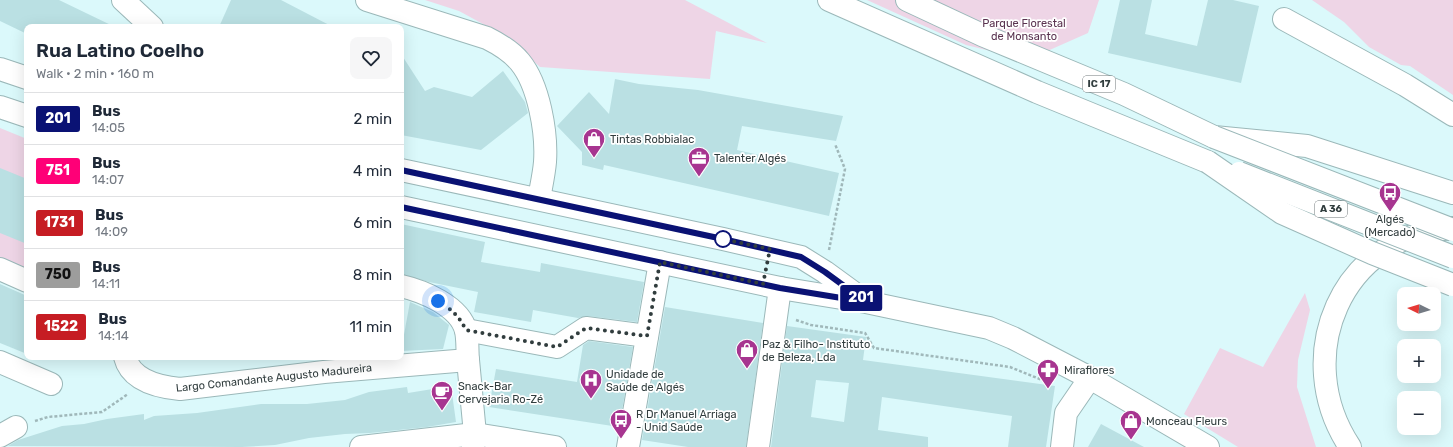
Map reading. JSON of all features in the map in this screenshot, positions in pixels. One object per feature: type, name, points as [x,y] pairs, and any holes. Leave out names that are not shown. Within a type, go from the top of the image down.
[{"type":"main road","points":[[123,0],[149,24]]},
{"type":"main road","points":[[367,0],[488,38],[503,47],[520,62],[532,82],[543,123],[545,162],[539,199]]},
{"type":"main road","points":[[829,0],[1036,92],[1208,162],[1282,213],[1378,255],[1453,285]]},
{"type":"main road","name":"IC 17","points":[[907,0],[982,35],[1124,94],[1214,137]]},
{"type":"main road","points":[[1284,19],[1405,85],[1453,115]]},
{"type":"main road","points":[[0,69],[24,77]]},
{"type":"main road","points":[[0,107],[24,115]]},
{"type":"main road","points":[[1214,137],[1307,146],[1453,193]]},
{"type":"main road","name":"A 36","points":[[1214,137],[1453,229]]},
{"type":"main road","name":"A 36","points":[[1208,162],[1453,257]]},
{"type":"main road","points":[[404,171],[770,249],[801,257],[825,272],[866,302]]},
{"type":"main road","points":[[404,209],[780,288],[866,302],[962,322],[1001,332],[1090,378],[1208,447]]},
{"type":"main road","points":[[1350,447],[1333,416],[1327,398],[1324,379],[1326,342],[1330,324],[1337,306],[1357,275],[1386,250],[1419,234],[1453,229]]},
{"type":"main road","points":[[628,447],[660,262]]},
{"type":"main road","points":[[0,270],[24,280]]},
{"type":"main road","points":[[404,287],[428,295],[448,307],[460,318],[466,330],[474,440]]},
{"type":"main road","points":[[758,447],[780,288]]},
{"type":"main road","points":[[466,330],[557,347],[586,328],[647,336]]},
{"type":"main road","name":"Largo Comandante Augusto Madureira","points":[[126,360],[146,382],[163,387],[180,389],[323,364],[468,360]]},
{"type":"main road","points":[[0,362],[51,384]]},
{"type":"main road","points":[[1062,447],[1066,413],[1090,378]]},
{"type":"main road","points":[[361,447],[474,440],[555,447]]},
{"type":"path","points":[[825,272],[845,169],[835,144]]},
{"type":"path","points":[[776,314],[811,325],[865,333],[874,348],[1010,367],[1052,384]]},
{"type":"path","points":[[8,431],[48,417],[102,412],[146,382]]},
{"type":"green space","points":[[425,0],[685,0],[767,43],[716,31],[710,79],[540,67],[507,37],[459,11]]},
{"type":"green space","name":"Parque Florestal de Monsanto","points":[[867,0],[1099,0],[1088,33],[1027,60],[966,45]]},
{"type":"green space","points":[[1312,0],[1453,0],[1453,95],[1410,66],[1401,65],[1369,47],[1344,22]]},
{"type":"green space","points":[[0,128],[24,138],[24,268],[0,258]]},
{"type":"green space","points":[[1305,293],[1310,310],[1298,360],[1297,387],[1316,447],[1238,447],[1184,414],[1220,348],[1263,367]]},
{"type":"building","points":[[0,0],[59,0],[109,24],[24,24],[24,33],[0,21]]},
{"type":"building","points":[[231,0],[281,0],[327,24],[220,24]]},
{"type":"building","points":[[1120,0],[1152,0],[1145,34],[1197,46],[1208,0],[1233,0],[1259,6],[1241,83],[1108,53]]},
{"type":"building","points":[[404,59],[425,91],[434,87],[472,97],[503,71],[525,102],[528,113],[481,150],[404,136]]},
{"type":"building","points":[[615,79],[639,84],[698,90],[843,116],[836,141],[742,126],[737,150],[839,173],[829,216],[604,165],[603,170],[582,165],[582,152],[557,126],[589,92],[609,114]]},
{"type":"building","points":[[0,168],[24,178],[24,243],[0,233]]},
{"type":"building","points":[[404,225],[485,242],[481,262],[540,272],[541,263],[644,282],[637,322],[588,316],[578,318],[533,310],[531,322],[474,312],[478,292],[429,282],[404,275]]},
{"type":"building","points":[[0,284],[24,295],[24,353],[0,343]]},
{"type":"building","points":[[410,302],[433,312],[449,325],[443,349],[404,351],[404,335]]},
{"type":"building","points":[[665,307],[763,323],[746,447],[688,447],[642,440]]},
{"type":"building","points":[[787,326],[866,337],[863,360],[1055,386],[1046,447],[1008,447],[1012,416],[882,397],[878,430],[928,437],[928,447],[771,447]],"holes":[[[816,380],[849,383],[844,422],[811,417]]]},
{"type":"building","points":[[589,341],[633,347],[619,427],[489,407],[496,369],[577,382],[583,345]]},
{"type":"building","points":[[451,386],[456,422],[427,427],[345,434],[309,438],[275,445],[242,447],[8,446],[18,440],[62,426],[84,424],[107,419],[144,414],[144,420],[154,416],[197,413],[261,404],[307,404],[345,400],[369,392],[407,387],[408,393]]},
{"type":"building","points":[[1101,424],[1144,447],[1088,447]]},
{"type":"bus line","name":"201","points":[[404,171],[519,194],[801,257],[844,285],[866,302],[780,288],[688,267],[404,208]]},
{"type":"place","name":"Tintas Robbialac","points":[[594,158]]},
{"type":"place","name":"Talenter Algés","points":[[699,178]]},
{"type":"place","name":"Algés (Mercado)","points":[[1390,212]]},
{"type":"place","name":"Paz & Filho- Instituto de Beleza, Lda","points":[[747,370]]},
{"type":"place","name":"Miraflores","points":[[1048,390]]},
{"type":"place","name":"Unidade de Saúde de Algés","points":[[591,400]]},
{"type":"place","name":"Snack-Bar Cervejaria Ro-Zé","points":[[442,412]]},
{"type":"place","name":"R Dr Manuel Arriaga - Unid Saúde","points":[[621,440]]},
{"type":"place","name":"Monceau Fleurs","points":[[1131,440]]},
{"type":"route","points":[[438,301],[448,307],[460,318],[466,330],[557,347],[586,328],[647,336],[660,262],[763,284],[770,249],[723,239]]}]
